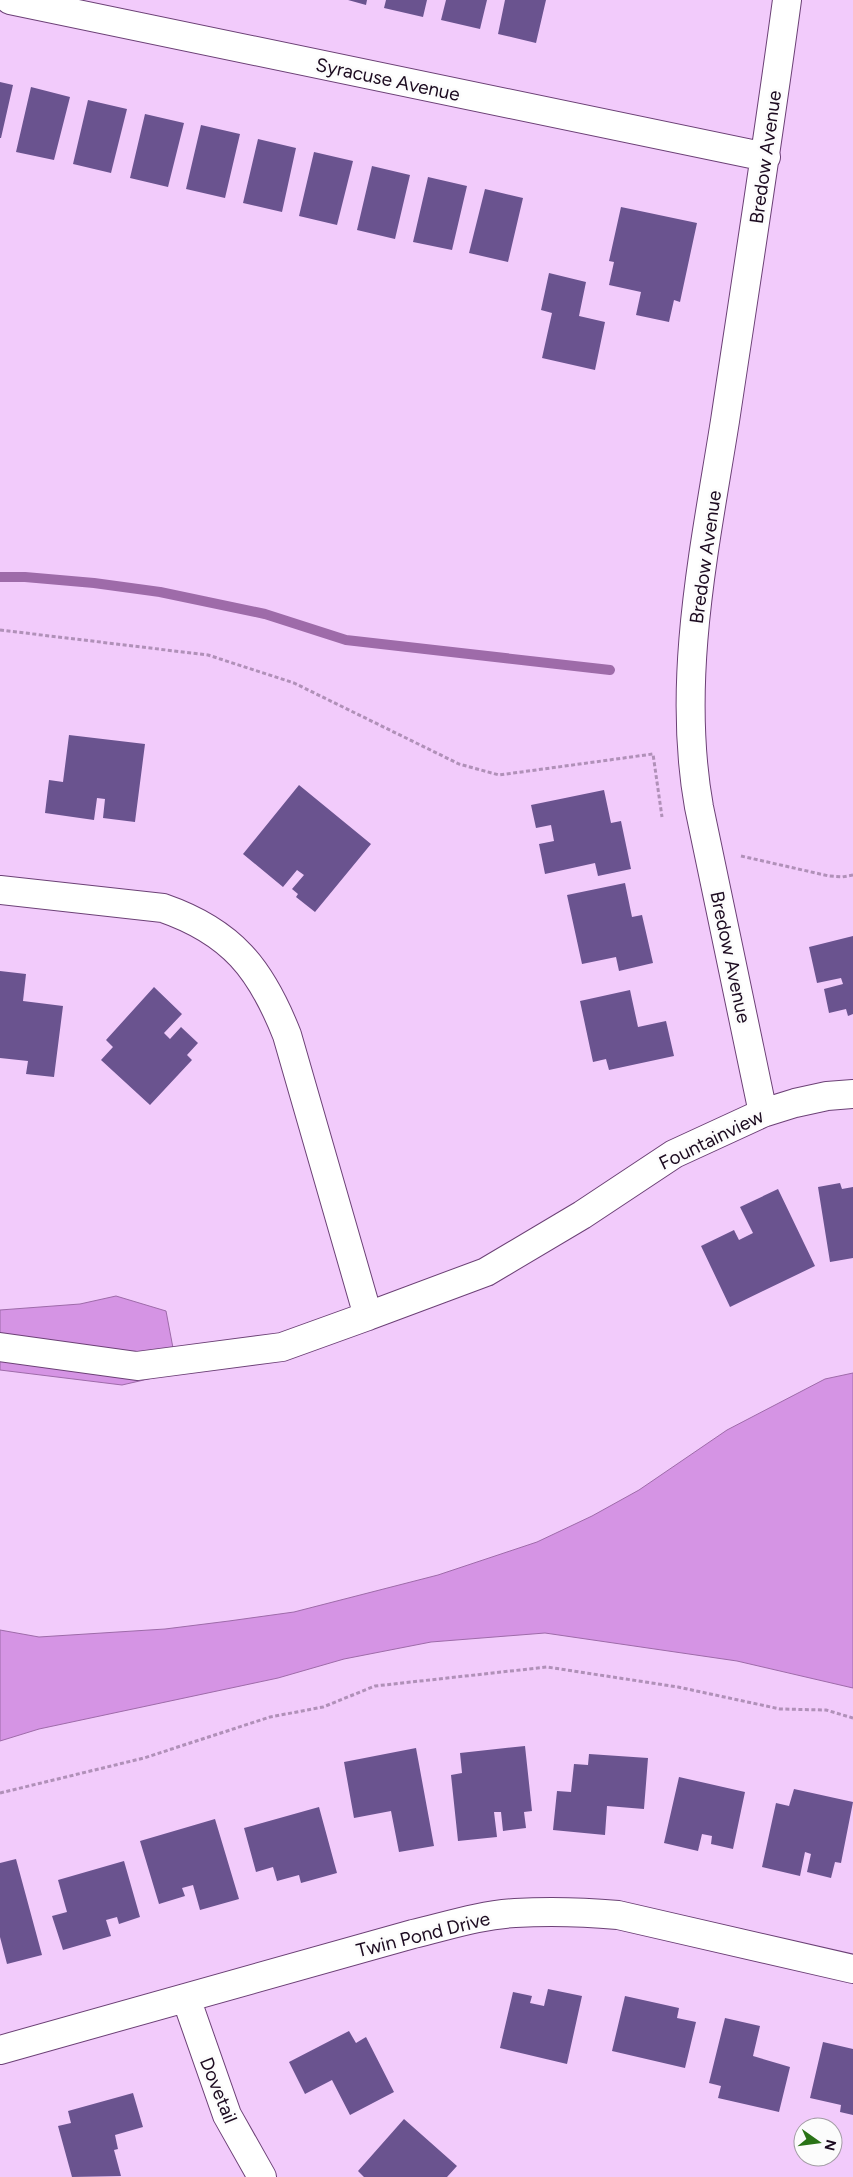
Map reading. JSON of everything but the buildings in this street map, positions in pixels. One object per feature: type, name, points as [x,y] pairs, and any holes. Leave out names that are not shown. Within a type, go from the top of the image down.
[{"type":"street","name":"Syracuse Avenue","points":[[10,0],[766,157]]},
{"type":"street","name":"Bredow Avenue","points":[[763,1112],[693,772],[690,726],[700,580],[766,157],[787,0]]},
{"type":"street","points":[[0,890],[163,908],[181,915],[214,933],[233,946],[253,969],[274,1000],[287,1035],[368,1316]]},
{"type":"street","name":"Fountainview","points":[[0,1347],[136,1366],[282,1347],[486,1272],[582,1215],[674,1154],[763,1112],[795,1102],[827,1096],[853,1094]]},
{"type":"street","name":"Twin Pond Drive","points":[[0,2050],[413,1934],[472,1919],[514,1913],[582,1912],[618,1915],[853,1969]]},
{"type":"street","name":"Dovetail","points":[[186,1998],[227,2115],[262,2177]]},
{"type":"path","points":[[0,630],[208,655],[294,683],[459,764],[499,775],[653,754],[662,817]]},
{"type":"path","points":[[710,857],[736,855],[828,876],[842,877],[853,875]]},
{"type":"path","points":[[0,1793],[144,1758],[270,1717],[324,1707],[375,1686],[546,1667],[678,1687],[780,1709],[826,1710],[853,1718]]},
{"type":"shaded area","points":[[116,1296],[166,1311],[173,1348],[157,1377],[122,1385],[0,1370],[0,1310],[80,1304]]},
{"type":"shaded area","points":[[853,1373],[853,1688],[737,1661],[545,1633],[431,1642],[344,1659],[278,1678],[39,1729],[0,1741],[0,1630],[39,1637],[165,1629],[229,1621],[294,1612],[438,1575],[537,1542],[592,1516],[639,1490],[727,1430],[825,1379]]},
{"type":"waterway","points":[[0,577],[25,577],[94,583],[160,592],[265,614],[346,640],[610,670]]}]
